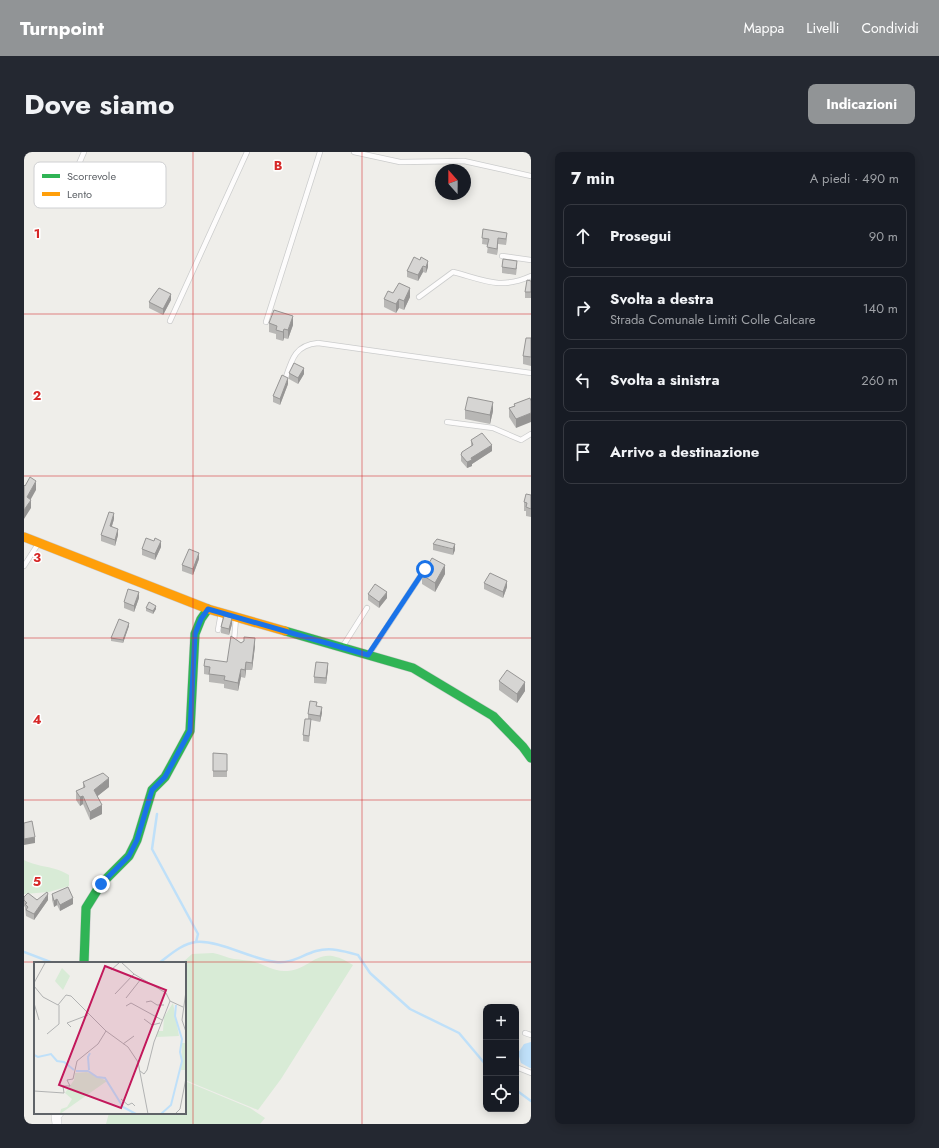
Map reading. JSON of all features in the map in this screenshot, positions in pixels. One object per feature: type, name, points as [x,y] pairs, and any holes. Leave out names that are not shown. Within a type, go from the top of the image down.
[{"type":"street","points":[[24,537],[221,614],[413,668],[493,716],[523,747],[531,758]]},
{"type":"street","points":[[84,962],[86,908],[101,884],[129,856],[137,840],[152,790],[165,777],[190,731],[195,634],[201,619],[208,609]]},
{"type":"street","points":[[57,1124],[56,1116],[58,1114]]},
{"type":"lane","points":[[80,162],[84,152]]},
{"type":"lane","points":[[170,321],[247,152]]},
{"type":"lane","points":[[266,322],[320,152]]},
{"type":"lane","points":[[354,152],[400,162],[464,161],[531,176]]},
{"type":"lane","points":[[502,256],[531,260]]},
{"type":"lane","points":[[418,297],[453,272],[497,284],[507,284],[531,276]]},
{"type":"lane","points":[[286,377],[296,352],[310,344],[318,343],[531,373]]},
{"type":"lane","points":[[447,422],[493,428],[521,440],[531,434]]},
{"type":"lane","points":[[24,566],[39,543]]},
{"type":"lane","points":[[368,655],[425,569]]},
{"type":"lane","points":[[342,647],[368,608]]},
{"type":"lane","points":[[218,630],[221,614]]},
{"type":"lane","points":[[236,618],[234,641],[240,647]]},
{"type":"lane","points":[[525,1033],[531,1035]]},
{"type":"lane","points":[[519,1068],[531,1073]]},
{"type":"green space","points":[[24,860],[69,875],[69,886],[49,892],[24,894]]},
{"type":"green space","points":[[213,953],[255,962],[280,971],[294,970],[323,956],[341,958],[353,965],[281,1079],[258,1110],[186,1080],[186,962],[183,962],[192,954]]},
{"type":"green space","points":[[186,1081],[250,1108],[265,1118],[260,1124],[106,1124],[109,1114],[186,1114]]},
{"type":"water","points":[[531,1042],[531,1068],[521,1063],[519,1056],[519,1052],[524,1044]]},
{"type":"building","points":[[483,229],[507,233],[506,239],[498,238],[497,249],[487,247],[489,239],[482,238]]},
{"type":"building","points":[[414,257],[420,260],[421,257],[428,261],[426,267],[423,266],[418,275],[407,271]]},
{"type":"building","points":[[503,259],[517,261],[516,269],[502,267]]},
{"type":"building","points":[[527,280],[531,281],[531,292],[525,292]]},
{"type":"building","points":[[399,283],[410,288],[404,301],[399,299],[396,304],[384,299],[388,291],[393,293]]},
{"type":"building","points":[[159,288],[171,294],[163,309],[149,302]]},
{"type":"building","points":[[274,310],[293,316],[288,330],[284,329],[283,332],[276,330],[277,326],[269,323]]},
{"type":"building","points":[[526,338],[531,338],[531,357],[523,356]]},
{"type":"building","points":[[294,363],[304,368],[298,378],[289,373]]},
{"type":"building","points":[[282,375],[288,378],[280,399],[273,396]]},
{"type":"building","points":[[468,397],[493,402],[490,415],[465,410]]},
{"type":"building","points":[[530,398],[531,413],[516,419],[509,408],[515,406],[514,404]]},
{"type":"building","points":[[482,433],[492,445],[467,462],[461,455],[462,452],[473,445],[471,440]]},
{"type":"building","points":[[30,477],[36,481],[27,497],[31,500],[24,510],[24,485],[25,486]]},
{"type":"building","points":[[526,494],[531,495],[531,509],[526,507],[527,503],[524,502]]},
{"type":"building","points":[[109,512],[114,513],[110,526],[118,529],[115,540],[101,535]]},
{"type":"building","points":[[146,538],[154,541],[155,538],[161,541],[155,554],[142,549]]},
{"type":"building","points":[[437,539],[455,544],[453,549],[433,544]]},
{"type":"building","points":[[189,549],[199,553],[193,569],[182,565]]},
{"type":"building","points":[[432,558],[445,565],[435,583],[422,575]]},
{"type":"building","points":[[490,573],[507,581],[503,592],[484,583]]},
{"type":"building","points":[[375,584],[387,592],[379,602],[368,594]]},
{"type":"building","points":[[128,589],[139,592],[134,606],[124,602]]},
{"type":"building","points":[[149,602],[156,606],[153,611],[146,608]]},
{"type":"building","points":[[224,616],[232,618],[229,629],[221,627]]},
{"type":"building","points":[[119,619],[129,623],[123,640],[111,638]]},
{"type":"building","points":[[231,636],[241,643],[244,641],[244,637],[255,638],[252,663],[246,662],[245,670],[241,669],[238,683],[224,680],[225,676],[209,674],[210,667],[204,666],[205,659],[227,662]]},
{"type":"building","points":[[316,662],[328,663],[326,678],[314,677]]},
{"type":"building","points":[[507,670],[525,682],[517,694],[499,681]]},
{"type":"building","points":[[310,701],[317,702],[316,706],[322,707],[320,716],[308,714]]},
{"type":"building","points":[[305,719],[311,719],[309,736],[303,735]]},
{"type":"building","points":[[213,753],[227,754],[227,771],[213,771]]},
{"type":"building","points":[[103,773],[109,778],[94,790],[102,805],[90,812],[83,796],[80,797],[76,791],[85,787],[83,782]]},
{"type":"building","points":[[32,821],[35,837],[24,839],[24,823]]},
{"type":"building","points":[[68,887],[73,898],[60,905],[57,899],[54,901],[52,894]]},
{"type":"building","points":[[47,892],[48,894],[34,914],[26,910],[28,907],[25,904],[27,903],[24,900],[24,897],[28,893],[37,900]]},
{"type":"waterway","points":[[157,814],[152,849],[198,934],[196,942]]},
{"type":"waterway","points":[[160,962],[181,947],[196,942],[215,944],[276,962],[287,962],[316,951],[327,949],[358,955],[370,973],[410,1009],[459,1033],[483,1061]]},
{"type":"waterway","points":[[24,952],[50,962]]},
{"type":"waterway","points":[[519,1092],[531,1101]]},
{"type":"traffic: fast","points":[[84,962],[86,908],[101,884],[129,856],[137,840],[152,790],[165,777],[190,731],[195,634],[201,619],[208,609]]},
{"type":"traffic: fast","points":[[285,631],[413,668],[493,716],[523,747],[531,758]]},
{"type":"traffic: slow","points":[[24,537],[208,609],[285,631]]},
{"type":"route","points":[[101,884],[129,856],[137,840],[152,790],[165,777],[190,731],[192,716],[195,634],[201,619],[208,609],[368,655],[425,569]]}]
